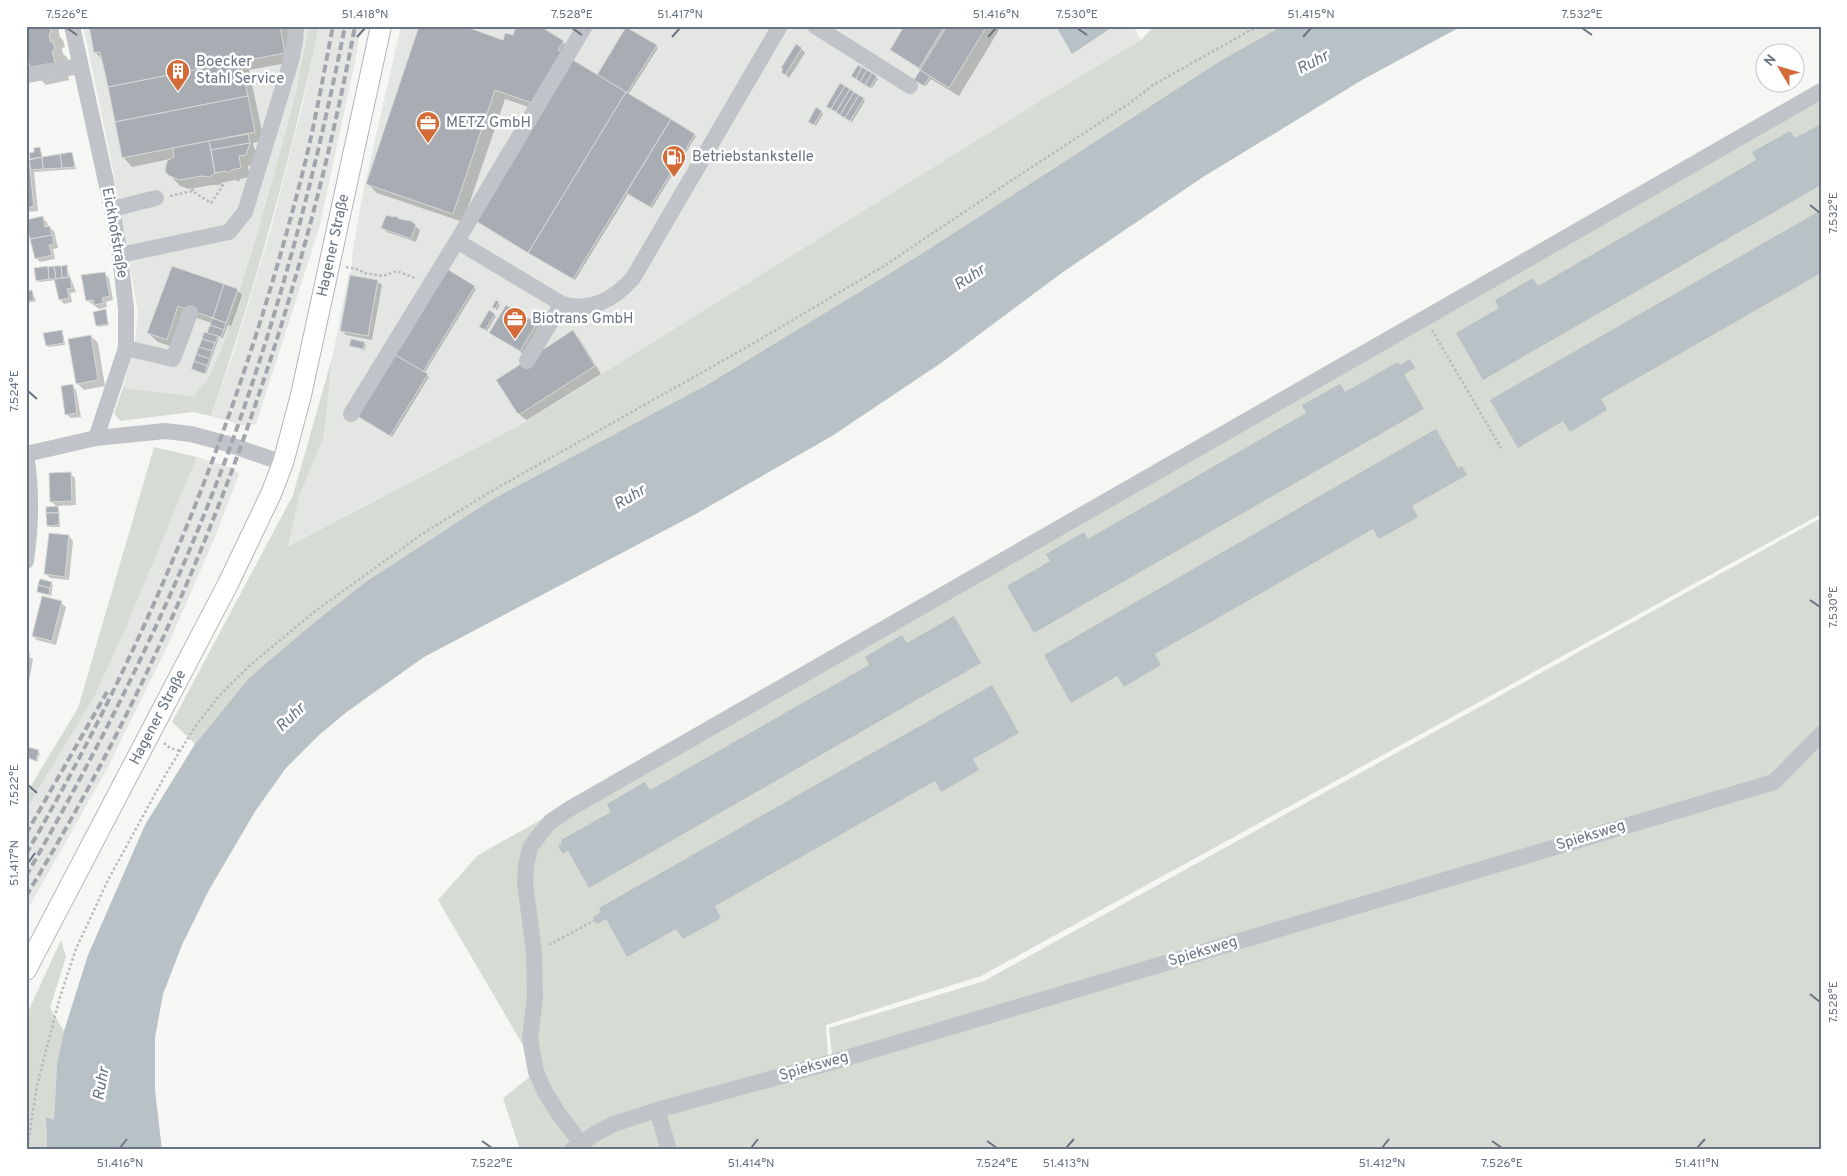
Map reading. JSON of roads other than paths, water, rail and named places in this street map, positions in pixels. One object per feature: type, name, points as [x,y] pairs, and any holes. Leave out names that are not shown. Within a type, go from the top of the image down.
[{"type":"main road","name":"Hagener Straße","points":[[26,970],[228,584],[271,494],[283,463],[301,395],[381,26]]},
{"type":"street","name":"Eickhofstraße","points":[[72,26],[112,209],[120,255],[126,309],[126,348],[96,438]]},
{"type":"street","points":[[120,255],[229,232],[245,212],[291,62],[296,26]]},
{"type":"street","points":[[351,414],[457,241],[584,26]]},
{"type":"street","points":[[457,241],[562,304],[576,308],[605,301],[620,292],[632,278],[780,26]]},
{"type":"street","points":[[815,26],[910,86]]},
{"type":"street","points":[[26,75],[80,66]]},
{"type":"street","points":[[576,1147],[536,1072],[530,1039],[535,997],[534,952],[525,884],[526,866],[530,848],[550,822],[571,808],[1821,91]]},
{"type":"street","points":[[112,209],[156,198]]},
{"type":"street","points":[[527,361],[562,304]]},
{"type":"street","points":[[126,348],[173,359],[190,313]]},
{"type":"street","points":[[26,561],[30,510],[30,479],[26,454],[96,438],[165,432],[191,434],[228,444],[283,463]]},
{"type":"street","name":"Spieksweg","points":[[576,1147],[596,1133],[614,1124],[657,1110],[852,1056],[1774,782],[1821,734]]},
{"type":"street","points":[[657,1110],[668,1150]]},
{"type":"water","points":[[1056,26],[1114,26],[1072,54]]},
{"type":"water","name":"Ruhr","points":[[1282,26],[1462,26],[1362,80],[1203,177],[1063,272],[941,363],[832,436],[694,515],[424,657],[348,711],[319,735],[286,768],[256,810],[209,890],[182,945],[163,994],[155,1038],[155,1090],[162,1150],[47,1150],[46,1117],[54,1120],[57,1063],[64,1031],[88,955],[145,825],[195,744],[249,678],[367,581],[491,500],[710,383],[918,256],[1220,61]]},
{"type":"water","points":[[1821,124],[1821,185],[1483,380],[1456,333],[1499,308],[1495,300],[1533,278],[1538,286],[1756,160],[1752,152],[1790,131],[1795,138]]},
{"type":"water","points":[[1821,210],[1821,277],[1819,274],[1601,399],[1607,410],[1570,432],[1563,421],[1518,448],[1490,400]]},
{"type":"water","points":[[1410,359],[1415,368],[1404,374],[1424,409],[1034,633],[1007,586],[1050,561],[1046,554],[1084,532],[1088,539],[1306,413],[1302,405],[1340,384],[1345,392],[1398,362],[1400,365]]},
{"type":"water","points":[[1436,429],[1458,468],[1462,466],[1467,475],[1412,506],[1418,517],[1379,539],[1373,529],[1155,654],[1161,665],[1124,687],[1117,676],[1071,703],[1044,655]]},
{"type":"water","points":[[954,616],[981,663],[589,888],[568,851],[563,854],[558,846],[562,843],[561,840],[611,812],[607,804],[645,782],[650,790],[869,665],[865,657],[902,635],[907,643]]},
{"type":"water","points":[[992,685],[1019,733],[973,759],[979,770],[941,792],[935,781],[715,906],[721,918],[683,939],[676,929],[627,957],[606,919],[597,924],[593,917],[601,912],[599,908]]},
{"type":"railway","points":[[26,854],[71,774],[151,610],[187,526],[220,441],[250,355],[301,179],[333,26]]},
{"type":"railway","points":[[26,876],[56,824],[138,664],[164,609],[211,498],[250,391],[282,288],[310,184],[345,26]]},
{"type":"railway","points":[[26,896],[84,795],[138,691],[186,585],[230,476],[269,365],[302,253],[331,140],[355,26]]},
{"type":"railway","points":[[26,834],[107,692]]},
{"type":"place","name":"Boecker Stahl Service","points":[[178,92]]},
{"type":"place","name":"METZ GmbH","points":[[428,144]]},
{"type":"place","name":"Betriebstankstelle","points":[[674,178]]},
{"type":"place","name":"Biotrans GmbH","points":[[515,340]]}]
